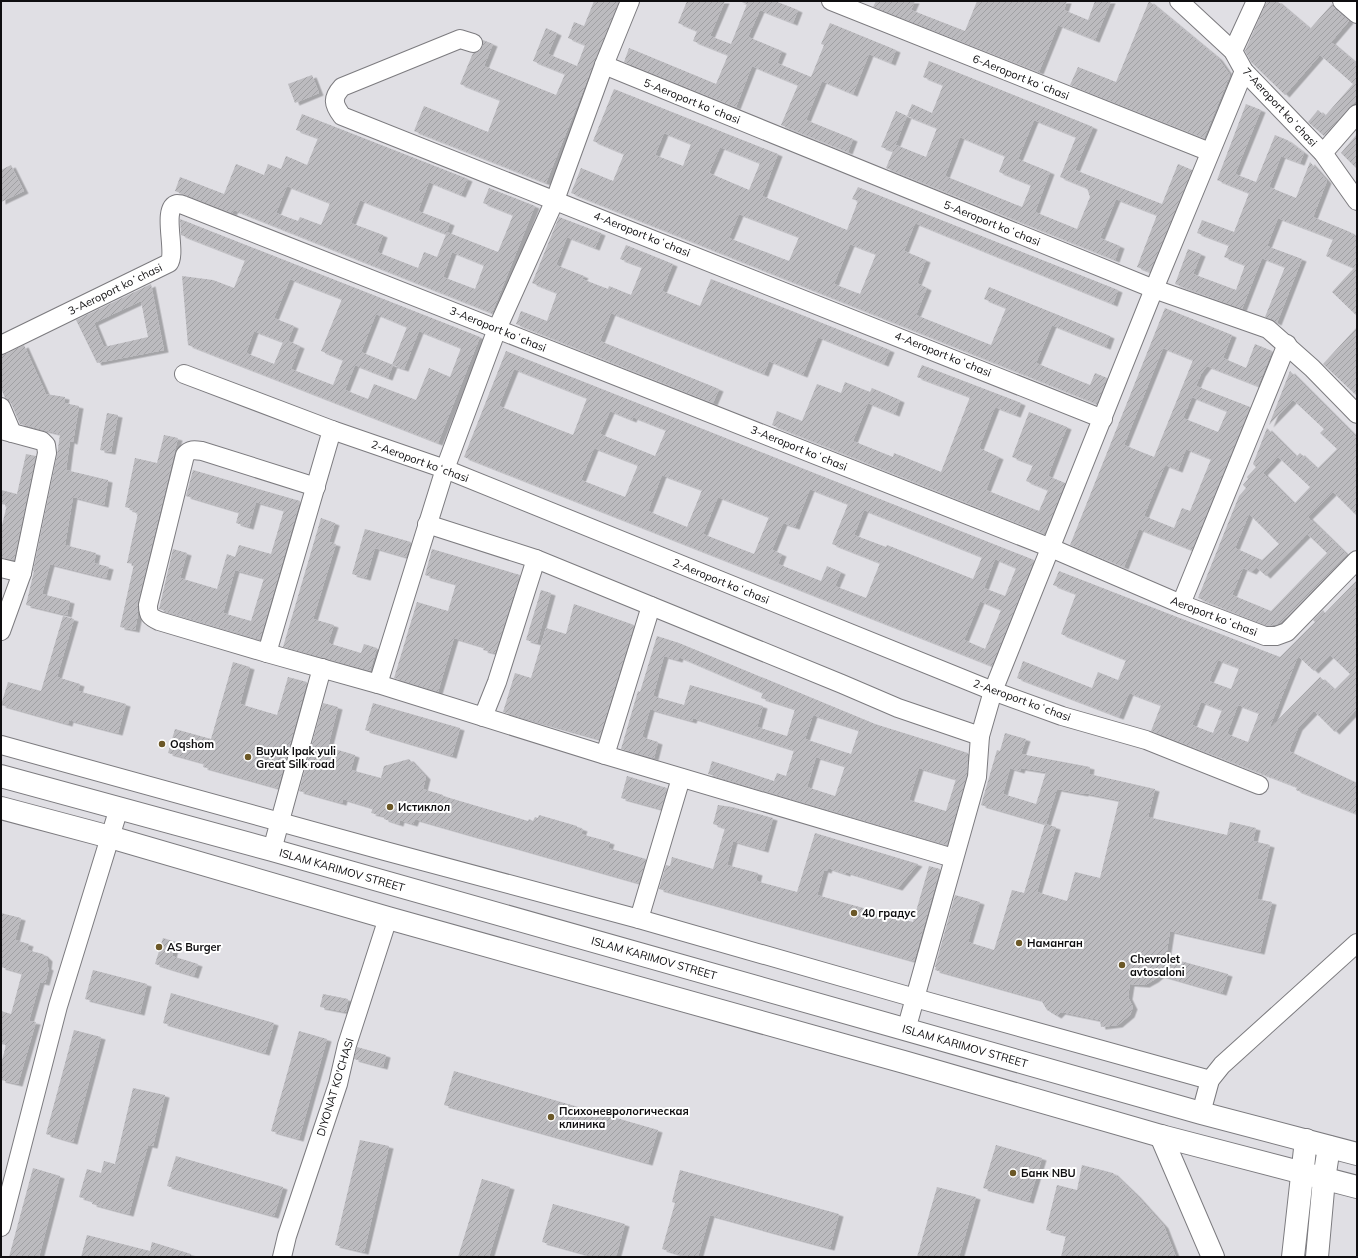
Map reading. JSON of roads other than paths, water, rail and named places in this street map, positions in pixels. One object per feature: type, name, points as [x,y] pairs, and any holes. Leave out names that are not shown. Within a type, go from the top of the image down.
[{"type":"main road","name":"ISLAM KARIMOV STREET","points":[[1,776],[272,850],[1201,1113],[1357,1154]]},
{"type":"main road","points":[[1,808],[110,837],[388,918],[904,1062],[1161,1136],[1302,1174],[1357,1187]]},
{"type":"main road","points":[[1161,1136],[1213,1257]]},
{"type":"main road","points":[[1293,1257],[1306,1140]]},
{"type":"main road","points":[[1317,1257],[1324,1179],[1329,1146]]},
{"type":"street","points":[[378,684],[445,469],[497,329],[555,200],[604,65],[630,1]]},
{"type":"street","name":"6-Aeroport koʻchasi","points":[[831,1],[1210,152]]},
{"type":"street","name":"7-Aeroport koʻchasi","points":[[1180,1],[1233,51],[1244,71],[1323,153],[1357,201]]},
{"type":"street","points":[[1233,51],[1256,1]]},
{"type":"street","points":[[1342,1],[1357,14]]},
{"type":"street","name":"4-Aeroport koʻchasi","points":[[473,43],[460,39],[342,87],[336,94],[336,108],[342,116],[1103,419]]},
{"type":"street","name":"5-Aeroport koʻchasi","points":[[604,65],[1154,289],[1268,329],[1287,344],[1357,414]]},
{"type":"street","points":[[906,1030],[953,858],[977,777],[980,736],[993,691],[1154,289],[1244,71]]},
{"type":"street","points":[[1323,153],[1357,114]]},
{"type":"street","name":"3-Aeroport koʻchasi","points":[[1,345],[169,263],[172,257],[169,218],[170,211],[173,206],[177,204],[183,205],[1051,548]]},
{"type":"street","points":[[1181,604],[1287,344]]},
{"type":"street","name":"2-Aeroport koʻchasi","points":[[184,374],[332,430],[445,469],[993,691],[1062,716],[1146,740],[1259,785]]},
{"type":"street","points":[[1,407],[7,432],[42,441],[46,445],[48,453],[22,574],[1,631]]},
{"type":"street","points":[[267,653],[332,430]]},
{"type":"street","points":[[316,487],[202,451],[193,450],[188,452],[185,455],[148,605],[148,613],[151,618],[267,653],[378,684],[681,778],[953,858]]},
{"type":"street","points":[[428,524],[536,559],[898,708],[980,736]]},
{"type":"street","name":"Aeroport koʻchasi","points":[[1051,548],[1181,604],[1266,636],[1276,636],[1287,632],[1357,560]]},
{"type":"street","points":[[483,717],[497,682],[536,559]]},
{"type":"street","points":[[1,568],[22,574]]},
{"type":"street","points":[[605,755],[651,606]]},
{"type":"street","points":[[272,850],[322,668]]},
{"type":"street","points":[[1,745],[385,851],[639,919],[1210,1080]]},
{"type":"street","points":[[639,919],[681,778]]},
{"type":"street","points":[[1,1227],[58,1006],[119,808]]},
{"type":"street","name":"DIYONAT KO'CHASI","points":[[282,1257],[292,1221],[338,1084],[347,1045],[388,918]]},
{"type":"street","points":[[1201,1113],[1210,1080],[1222,1065],[1357,943]]},
{"type":"place","name":"Oqshom","points":[[162,744]]},
{"type":"place","name":"Buyuk Ipak yuli Great Silk road","points":[[248,757]]},
{"type":"place","name":"Истиклол","points":[[390,807]]},
{"type":"place","name":"40 градус","points":[[854,913]]},
{"type":"place","name":"Наманган","points":[[1019,943]]},
{"type":"place","name":"AS Burger","points":[[159,947]]},
{"type":"place","name":"Chevrolet avtosaloni","points":[[1122,965]]},
{"type":"place","name":"Психоневрологическая клиника","points":[[551,1117]]},
{"type":"place","name":"Банк NBU","points":[[1013,1173]]}]
